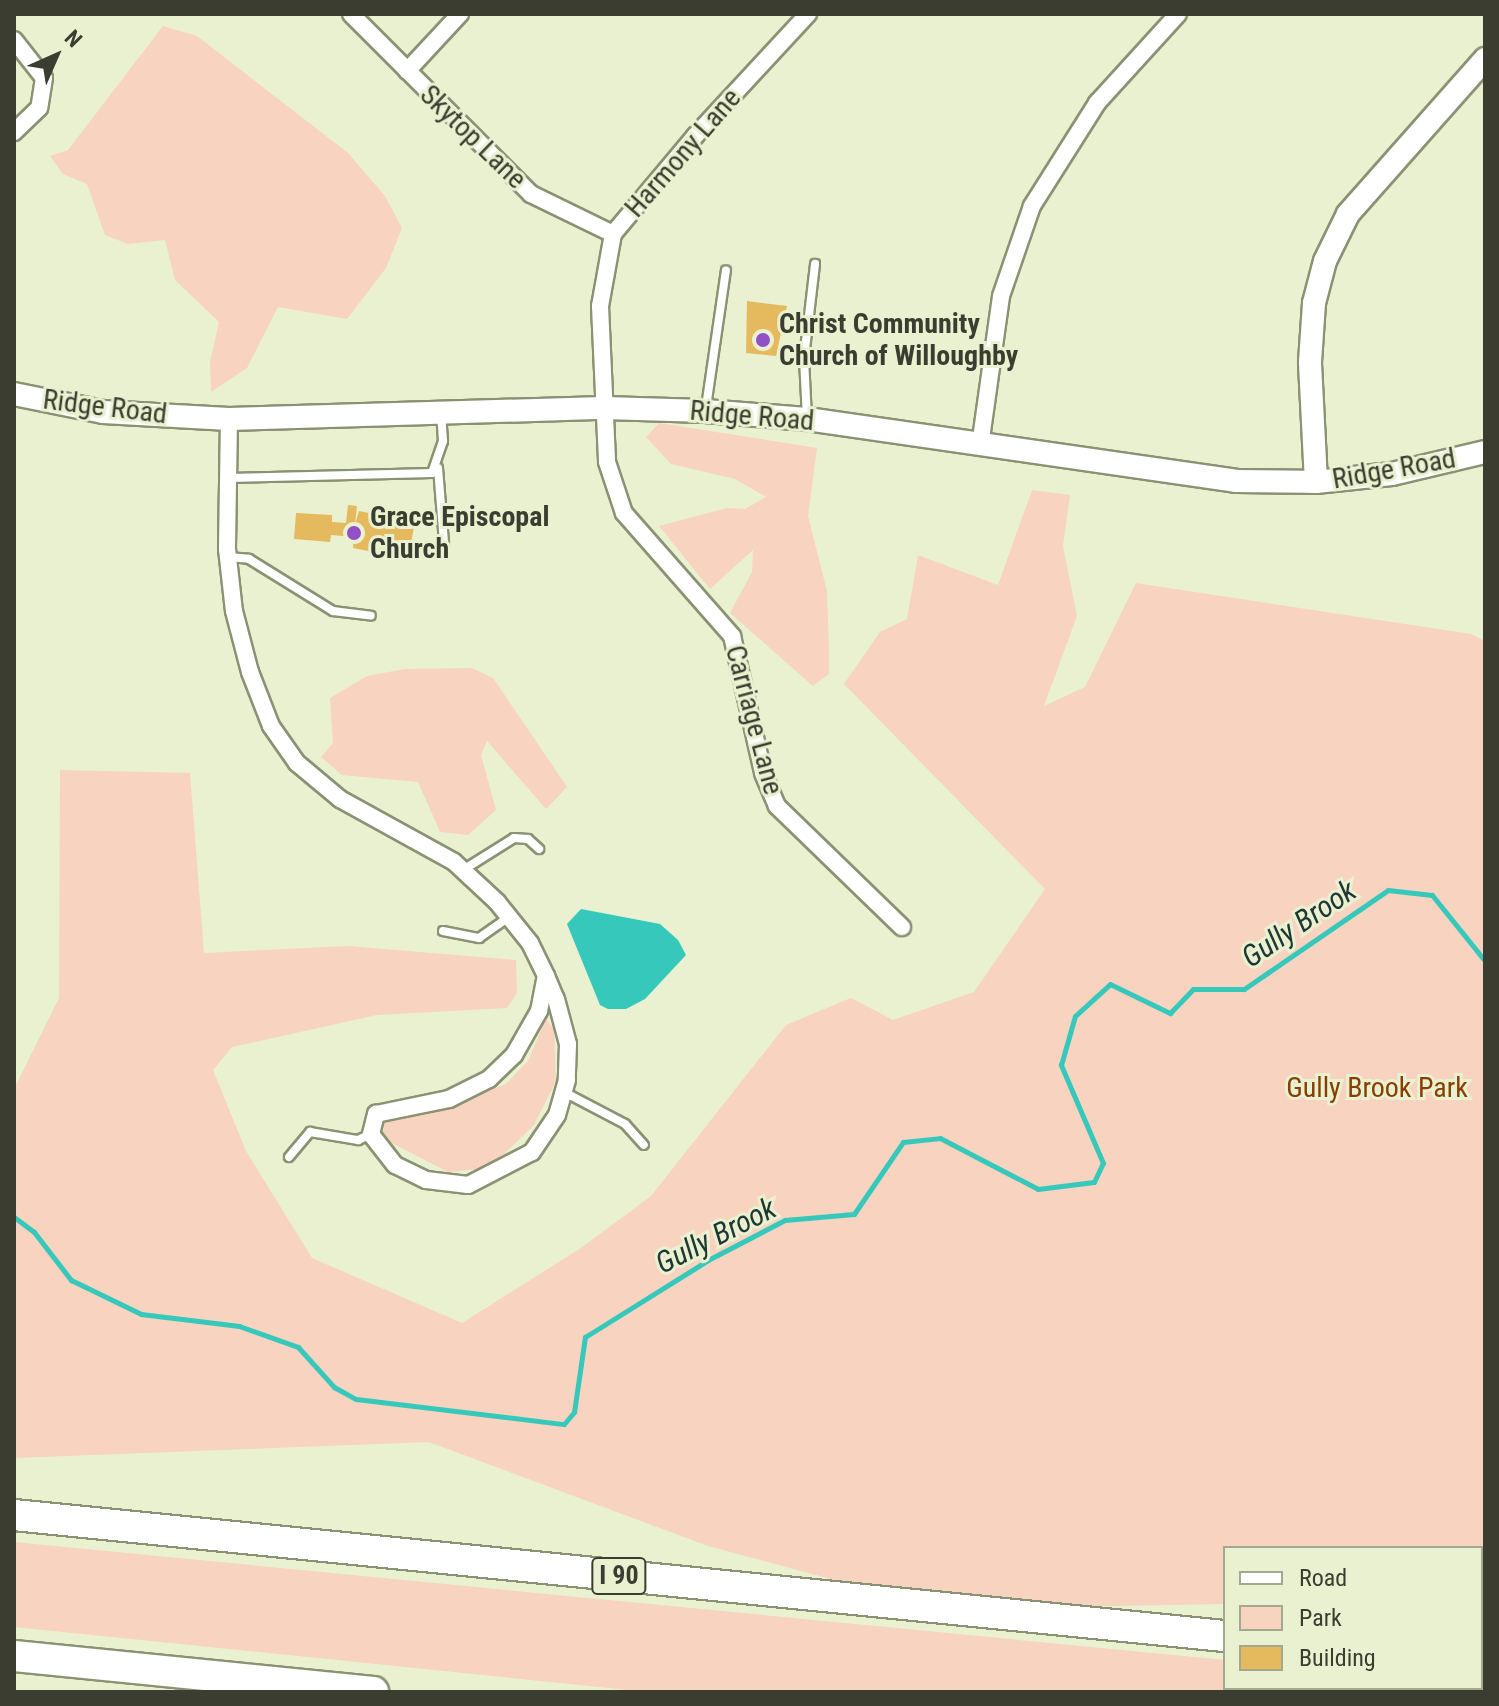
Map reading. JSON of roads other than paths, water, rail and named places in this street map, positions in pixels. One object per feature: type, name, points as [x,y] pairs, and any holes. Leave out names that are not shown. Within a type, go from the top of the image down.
[{"type":"highway","name":"I 90","points":[[14,1515],[1223,1636]]},
{"type":"highway","points":[[14,1656],[373,1692]]},
{"type":"main road","points":[[1316,482],[1310,362],[1314,303],[1325,261],[1348,214],[1485,59]]},
{"type":"main road","name":"Ridge Road","points":[[14,395],[103,412],[229,419],[604,408],[705,411],[807,419],[1236,481],[1316,482],[1392,474],[1485,452]]},
{"type":"street","name":"Skytop Lane","points":[[351,14],[531,194],[613,234]]},
{"type":"street","points":[[407,71],[460,14]]},
{"type":"street","name":"Harmony Lane","points":[[604,408],[600,306],[613,234],[696,135],[808,14]]},
{"type":"street","points":[[980,446],[1001,296],[1032,206],[1097,103],[1178,14]]},
{"type":"street","points":[[14,40],[44,78],[39,108],[14,132]]},
{"type":"street","name":"Carriage Lane","points":[[604,408],[607,462],[624,513],[732,636],[763,773],[777,806],[902,927]]},
{"type":"street","points":[[229,419],[228,557],[234,611],[250,672],[271,726],[297,763],[340,799],[463,871],[509,917],[530,943],[546,976],[568,1044],[564,1092],[557,1115],[532,1152],[468,1185],[426,1180],[395,1165],[371,1134],[376,1114],[449,1099],[489,1079],[514,1055],[539,1011],[546,976]]},
{"type":"lane","points":[[807,419],[804,358],[815,264]]},
{"type":"lane","points":[[705,411],[726,270]]},
{"type":"lane","points":[[441,413],[438,468],[444,543]]},
{"type":"lane","points":[[228,478],[432,473],[438,468]]},
{"type":"lane","points":[[228,557],[261,565],[293,590],[333,611],[371,616]]},
{"type":"lane","points":[[463,871],[514,838],[528,839],[539,849]]},
{"type":"lane","points":[[443,931],[479,938],[509,917]]},
{"type":"lane","points":[[564,1092],[625,1124],[644,1145]]},
{"type":"lane","points":[[289,1157],[310,1132],[358,1140],[371,1134]]},
{"type":"water","points":[[581,909],[660,924],[678,940],[686,955],[645,999],[626,1009],[608,1009],[600,1005],[567,924]]},
{"type":"waterway","name":"Gully Brook","points":[[14,1217],[34,1232],[71,1280],[141,1314],[239,1326],[298,1347],[334,1387],[356,1399],[564,1424],[574,1412],[585,1337],[708,1260],[785,1220],[854,1214],[903,1142],[940,1138],[1038,1189],[1094,1182],[1103,1163],[1061,1065],[1075,1016],[1110,984],[1170,1013],[1193,989],[1244,989],[1388,890],[1432,895],[1485,961]]},
{"type":"place","name":"Christ Community Church of Willoughby","points":[[763,340]]},
{"type":"place","name":"Grace Episcopal Church","points":[[354,533]]},
{"type":"park label","name":"Gully Brook Park","points":[[1377,1088]]}]
